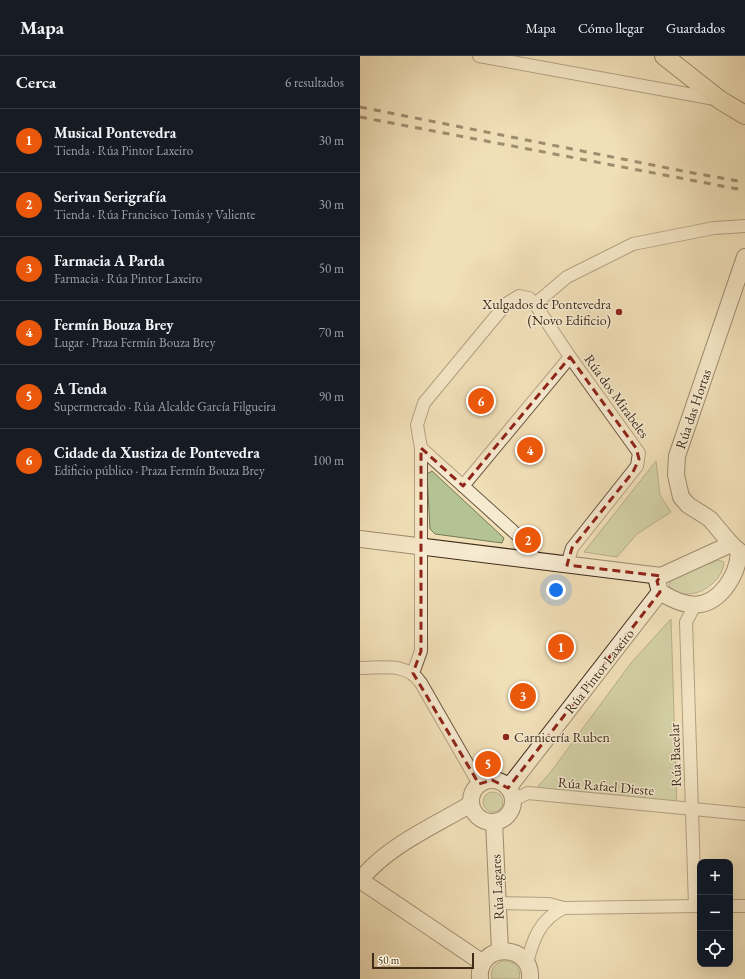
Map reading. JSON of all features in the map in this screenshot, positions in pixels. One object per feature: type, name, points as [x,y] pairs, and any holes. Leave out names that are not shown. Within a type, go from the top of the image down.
[{"type":"main road","points":[[670,58],[720,100],[745,115]]},
{"type":"main road","name":"Rúa das Hortas","points":[[740,556],[710,519],[688,505],[681,497],[676,475],[677,456],[745,257]]},
{"type":"main road","points":[[360,539],[661,576],[740,556]]},
{"type":"main road","points":[[661,576],[657,581],[660,592],[674,601],[695,605],[705,604],[717,597],[740,556]]},
{"type":"main road","name":"Rúa Pintor Laxeiro","points":[[511,794],[660,592]]},
{"type":"main road","points":[[486,781],[498,781],[511,794],[512,806],[506,817],[494,822],[488,822],[476,816],[471,804],[472,793],[479,784],[486,781]]},
{"type":"main road","points":[[471,804],[392,849],[372,865],[360,880],[483,963]]},
{"type":"main road","name":"Rúa Lagares","points":[[494,822],[500,951]]},
{"type":"main road","points":[[480,979],[483,963],[494,953],[500,951],[516,953],[528,971]]},
{"type":"street","points":[[479,56],[720,100]]},
{"type":"street","points":[[413,673],[421,651],[421,448],[418,425],[420,414],[430,394],[513,298],[524,296],[535,304],[567,277],[633,244],[714,228],[745,226]]},
{"type":"street","name":"Rúa dos Mirabeles","points":[[535,304],[570,357],[636,448],[639,459],[633,472],[572,548],[567,565]]},
{"type":"street","points":[[463,486],[570,357]]},
{"type":"street","points":[[421,448],[525,542],[536,561]]},
{"type":"street","name":"Rúa Bacelar","points":[[695,605],[686,622],[692,809],[697,906]]},
{"type":"street","points":[[360,668],[402,669],[413,673],[421,683],[479,784]]},
{"type":"street","name":"Rúa Rafael Dieste","points":[[511,794],[528,793],[745,814]]},
{"type":"street","points":[[498,903],[549,904],[564,908],[697,906]]},
{"type":"street","points":[[733,906],[745,906]]},
{"type":"street","points":[[528,971],[531,946],[545,920],[564,908]]},
{"type":"highlighted area","points":[[570,357],[636,448],[639,459],[633,472],[572,548],[567,565],[661,576],[657,581],[660,592],[508,788],[492,780],[479,784],[413,673],[421,651],[421,448],[463,486]]},
{"type":"green space","points":[[656,461],[660,495],[671,512],[637,534],[617,557],[584,552]]},
{"type":"green space","points":[[432,471],[504,538],[502,543],[435,534],[430,529],[427,474]]},
{"type":"green space","points":[[718,560],[724,562],[718,578],[703,590],[685,594],[676,592],[669,586],[671,579]]},
{"type":"green space","points":[[671,619],[677,810],[533,792],[550,773],[631,663]]},
{"type":"green space","points":[[493,792],[500,795],[503,802],[500,809],[493,812],[486,809],[483,802],[486,795]]},
{"type":"green space","points":[[502,961],[510,962],[516,965],[520,975],[519,979],[492,979],[493,968]]},
{"type":"railway","points":[[360,107],[744,182]]},
{"type":"railway","points":[[360,117],[743,190]]},
{"type":"place","name":"Xulgados de Pontevedra (Novo Edificio)","points":[[619,312]]},
{"type":"place","name":"Cidade da Xustiza de Pontevedra","points":[[481,401]]},
{"type":"place","name":"Fermín Bouza Brey","points":[[530,450]]},
{"type":"place","name":"Serivan Serigrafía","points":[[528,540]]},
{"type":"place","name":"Musical Pontevedra","points":[[561,647]]},
{"type":"place","name":"Farmacia A Parda","points":[[523,696]]},
{"type":"place","name":"Carnicería Ruben","points":[[506,737]]},
{"type":"place","name":"A Tenda","points":[[488,764]]}]
